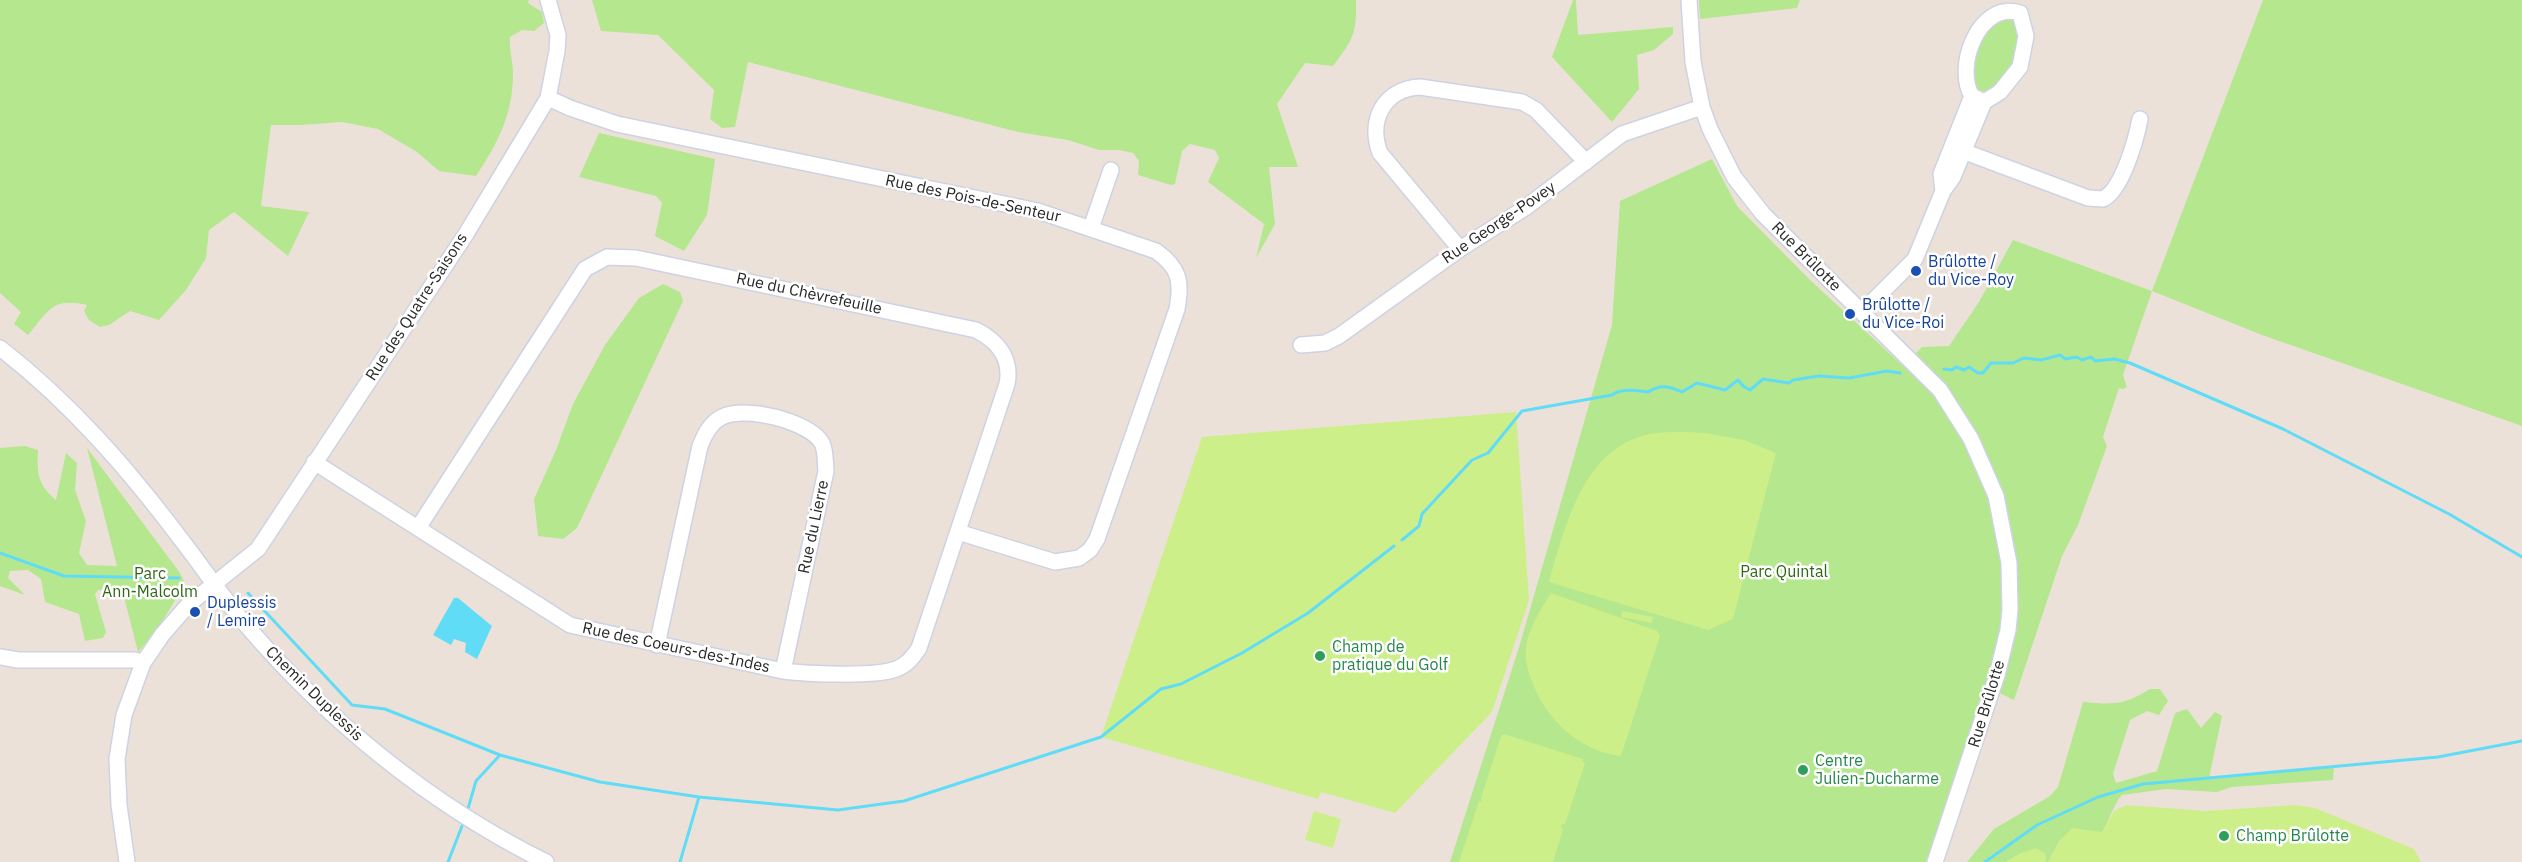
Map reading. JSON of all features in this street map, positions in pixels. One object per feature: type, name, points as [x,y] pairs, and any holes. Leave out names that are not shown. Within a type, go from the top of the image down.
[{"type":"street","name":"Rue des Quatre-Saisons","points":[[127,862],[119,805],[117,759],[124,715],[143,663],[172,622],[189,604],[258,549],[466,234],[548,98],[558,35],[548,0]]},
{"type":"street","name":"Rue Brûlotte","points":[[1689,0],[1693,62],[1702,107],[1721,153],[1746,195],[1940,390],[1962,422],[1980,455],[1996,496],[2009,563],[2010,610],[2002,655],[1935,862]]},
{"type":"street","points":[[2014,4],[2020,13],[2026,36],[2023,58],[2011,82],[2000,92],[1978,99],[1966,86],[1965,71],[1969,43],[1983,19],[1996,9],[2014,4]]},
{"type":"street","points":[[1460,249],[1380,153],[1375,134],[1379,114],[1396,93],[1406,88],[1419,87],[1521,102],[1536,110],[1586,162]]},
{"type":"street","name":"Rue des Pois-de-Senteur","points":[[548,98],[617,124],[1038,211],[1156,251],[1167,259],[1176,270],[1181,287],[1177,309],[1097,539],[1090,550],[1079,558],[1055,562],[958,532]]},
{"type":"street","points":[[1862,312],[1915,259],[1943,191],[1941,174],[1958,149],[1978,99]]},
{"type":"street","name":"Rue George-Povey","points":[[1301,345],[1325,344],[1339,336],[1460,249],[1505,223],[1629,130],[1702,107]]},
{"type":"street","points":[[1958,149],[2088,198],[2103,199],[2114,190],[2134,145],[2140,119]]},
{"type":"street","points":[[1091,228],[1111,170]]},
{"type":"street","name":"Rue du Chèvrefeuille","points":[[418,528],[585,268],[607,257],[620,256],[976,330],[993,340],[1006,357],[1009,376],[919,648],[905,665]]},
{"type":"street","name":"Chemin Duplessis","points":[[0,348],[41,381],[108,449],[183,542],[214,585],[277,660],[356,735],[440,801],[504,840],[546,862]]},
{"type":"street","name":"Rue du Lierre","points":[[657,645],[700,446],[713,423],[722,417],[733,412],[755,414],[808,429],[823,446],[825,458],[826,471],[783,671]]},
{"type":"street","name":"Rue des Coeurs-des-Indes","points":[[314,462],[570,626],[783,671],[807,674],[885,672],[905,665]]},
{"type":"street","points":[[0,657],[18,660],[135,660],[143,663]]},
{"type":"green space","points":[[0,0],[529,0],[528,3],[542,12],[544,23],[534,31],[522,30],[510,37],[513,73],[507,115],[491,152],[476,176],[439,171],[417,152],[378,129],[342,122],[271,125],[261,206],[309,212],[288,256],[234,212],[209,230],[206,258],[186,290],[159,320],[130,311],[109,325],[100,327],[89,320],[84,311],[87,305],[66,303],[58,304],[47,312],[28,335],[14,324],[21,312],[0,293]]},
{"type":"green space","points":[[592,0],[1356,0],[1356,11],[1352,36],[1333,66],[1305,63],[1277,104],[1298,167],[1269,167],[1275,224],[1256,258],[1264,224],[1208,182],[1219,158],[1215,150],[1190,144],[1182,151],[1175,184],[1171,185],[1138,175],[1139,161],[1133,153],[1099,150],[1068,140],[1018,132],[748,62],[735,127],[722,128],[710,119],[714,90],[658,35],[601,31]]},
{"type":"green space","points":[[1573,0],[1576,0],[1578,35],[1673,27],[1673,34],[1654,50],[1637,55],[1639,89],[1612,122],[1552,57]]},
{"type":"green space","points":[[1699,0],[1800,0],[1797,8],[1700,19]]},
{"type":"green space","points":[[2263,0],[2522,0],[2522,426],[2262,335],[2152,291]]},
{"type":"green space","points":[[1993,16],[2017,17],[2022,43],[2009,76],[1986,93],[1973,87],[1968,66]]},
{"type":"green space","points":[[599,133],[715,159],[707,215],[684,251],[655,236],[662,203],[656,196],[579,177]]},
{"type":"green space","name":"Parc Quintal","points":[[1712,159],[1737,206],[1809,279],[1903,366],[1922,347],[1949,346],[1979,302],[2013,240],[2152,291],[2123,375],[2127,387],[2119,388],[2103,437],[2107,446],[2078,525],[2062,556],[2014,700],[1987,687],[1929,862],[1450,862],[1520,644],[1612,325],[1620,201]]},
{"type":"green space","points":[[663,284],[680,292],[683,301],[577,528],[563,539],[538,536],[534,499],[573,404],[605,345],[639,298]]},
{"type":"green space","name":"Champ de pratique du Golf","points":[[1516,412],[1529,600],[1492,712],[1395,813],[1321,792],[1318,799],[1101,737],[1202,437]]},
{"type":"green space","points":[[1705,433],[1744,440],[1776,453],[1733,619],[1708,630],[1549,582],[1570,514],[1580,492],[1608,455],[1627,442],[1650,434]]},
{"type":"green space","name":"Parc Ann-Malcolm","points":[[25,446],[38,450],[40,478],[45,489],[56,500],[66,453],[77,463],[75,490],[86,521],[79,553],[87,565],[117,566],[87,448],[180,573],[185,584],[157,630],[138,652],[122,589],[98,590],[95,594],[106,632],[103,638],[85,641],[79,614],[45,602],[41,579],[28,570],[10,571],[8,578],[25,595],[0,586],[0,448]]},
{"type":"green space","points":[[1551,593],[1657,631],[1660,636],[1621,756],[1606,753],[1578,740],[1555,720],[1537,694],[1528,668],[1526,648],[1532,627]]},
{"type":"green space","points":[[1622,611],[1653,617],[1652,623],[1621,617]]},
{"type":"green space","points":[[2150,689],[2160,689],[2168,701],[2159,715],[2147,711],[2130,720],[2113,774],[2116,783],[2157,771],[2175,713],[2187,709],[2201,728],[2215,712],[2222,716],[2209,778],[2334,767],[2333,780],[2232,787],[2217,792],[2166,789],[2122,795],[2102,832],[2060,840],[2048,862],[2046,862],[2045,853],[2021,853],[2006,862],[1967,862],[1994,829],[2050,796],[2058,787],[2083,702],[2118,703]]},
{"type":"green space","points":[[1504,734],[1583,759],[1585,763],[1565,824],[1562,824],[1563,829],[1553,862],[1459,862],[1479,801],[1482,802],[1481,798],[1501,736]]},
{"type":"green space","name":"Champ Brûlotte","points":[[2126,805],[2206,811],[2295,805],[2315,808],[2414,849],[2421,862],[2048,862],[2060,840],[2072,828],[2102,832],[2114,811]]},
{"type":"green space","points":[[1314,811],[1341,819],[1333,848],[1305,840]]},
{"type":"green space","points":[[2036,848],[2045,853],[2046,862],[2006,862],[2021,853]]},
{"type":"water","points":[[454,598],[458,598],[492,626],[477,659],[465,652],[466,643],[454,639],[451,645],[433,635]]},
{"type":"waterway","points":[[1944,369],[1952,370],[1956,367],[1964,370],[1969,367],[1978,373],[1983,373],[1991,363],[2013,363],[2024,358],[2041,360],[2060,355],[2065,359],[2077,357],[2082,360],[2091,357],[2095,361],[2114,359],[2130,363],[2283,429],[2449,514],[2522,557]]},
{"type":"waterway","points":[[1402,540],[1419,526],[1422,514],[1472,460],[1488,453],[1522,411],[1612,395],[1624,390],[1648,392],[1665,387],[1682,392],[1697,383],[1725,390],[1738,380],[1750,390],[1763,379],[1789,383],[1793,380],[1819,376],[1849,378],[1887,371],[1900,373]]},
{"type":"waterway","points":[[248,593],[352,705],[385,709],[500,755],[600,782],[699,797],[838,810],[904,801],[1101,737],[1161,689],[1181,684],[1242,653],[1308,613],[1394,546]]},
{"type":"waterway","points":[[0,553],[64,576],[179,578]]},
{"type":"waterway","points":[[1985,862],[2037,825],[2098,797],[2143,784],[2438,757],[2522,741]]},
{"type":"waterway","points":[[467,812],[476,781],[500,755]]},
{"type":"waterway","points":[[680,862],[699,797]]},
{"type":"waterway","points":[[448,862],[464,821]]},
{"type":"place","name":"Brûlotte / du Vice-Roy","points":[[1916,271]]},
{"type":"place","name":"Brûlotte / du Vice-Roi","points":[[1850,314]]},
{"type":"place","name":"Duplessis / Lemire","points":[[195,612]]},
{"type":"place","name":"Champ de pratique du Golf","points":[[1320,656]]},
{"type":"place","name":"Centre Julien-Ducharme","points":[[1803,770]]},
{"type":"place","name":"Champ Brûlotte","points":[[2224,836]]}]
